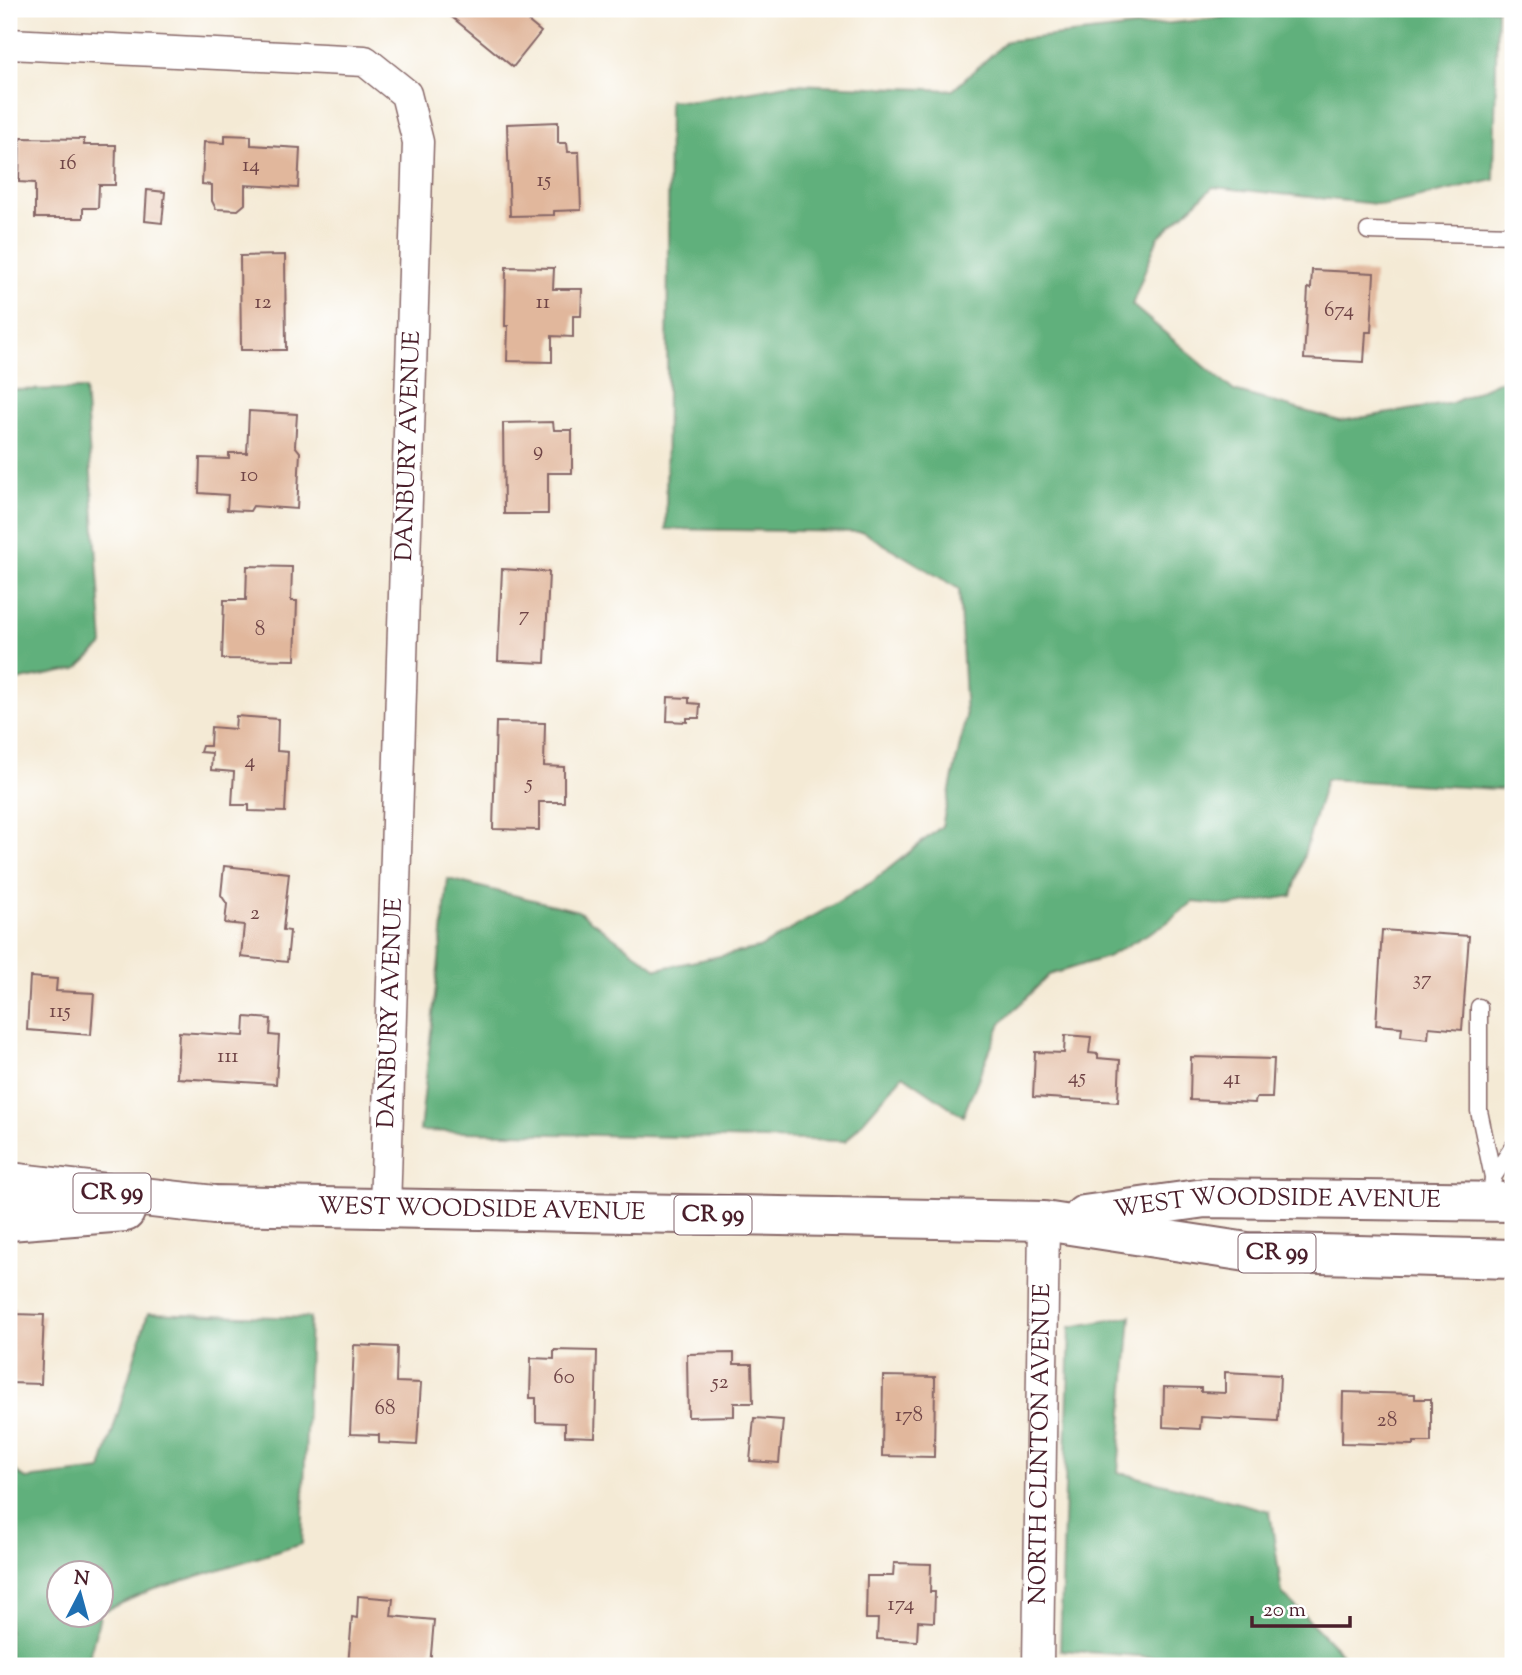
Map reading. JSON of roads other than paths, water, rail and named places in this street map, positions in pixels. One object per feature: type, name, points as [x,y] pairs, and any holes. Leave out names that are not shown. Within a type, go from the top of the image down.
[{"type":"main road","name":"WEST WOODSIDE AVENUE","points":[[9,1182],[214,1205],[1044,1221],[1247,1252],[1513,1259]]},
{"type":"main road","name":"WEST WOODSIDE AVENUE","points":[[1044,1221],[1205,1198],[1499,1193]]},
{"type":"main road","name":"WEST WOODSIDE AVENUE","points":[[9,1221],[214,1205]]},
{"type":"street","name":"DANBURY AVENUE","points":[[9,44],[365,61],[406,94],[418,142],[385,1209]]},
{"type":"street","name":"NORTH CLINTON AVENUE","points":[[1038,1666],[1044,1221]]},
{"type":"lane","points":[[1368,231],[1513,234]]},
{"type":"lane","points":[[1479,1007],[1479,1111],[1499,1193]]},
{"type":"lane","points":[[1499,1193],[1513,1147]]}]
